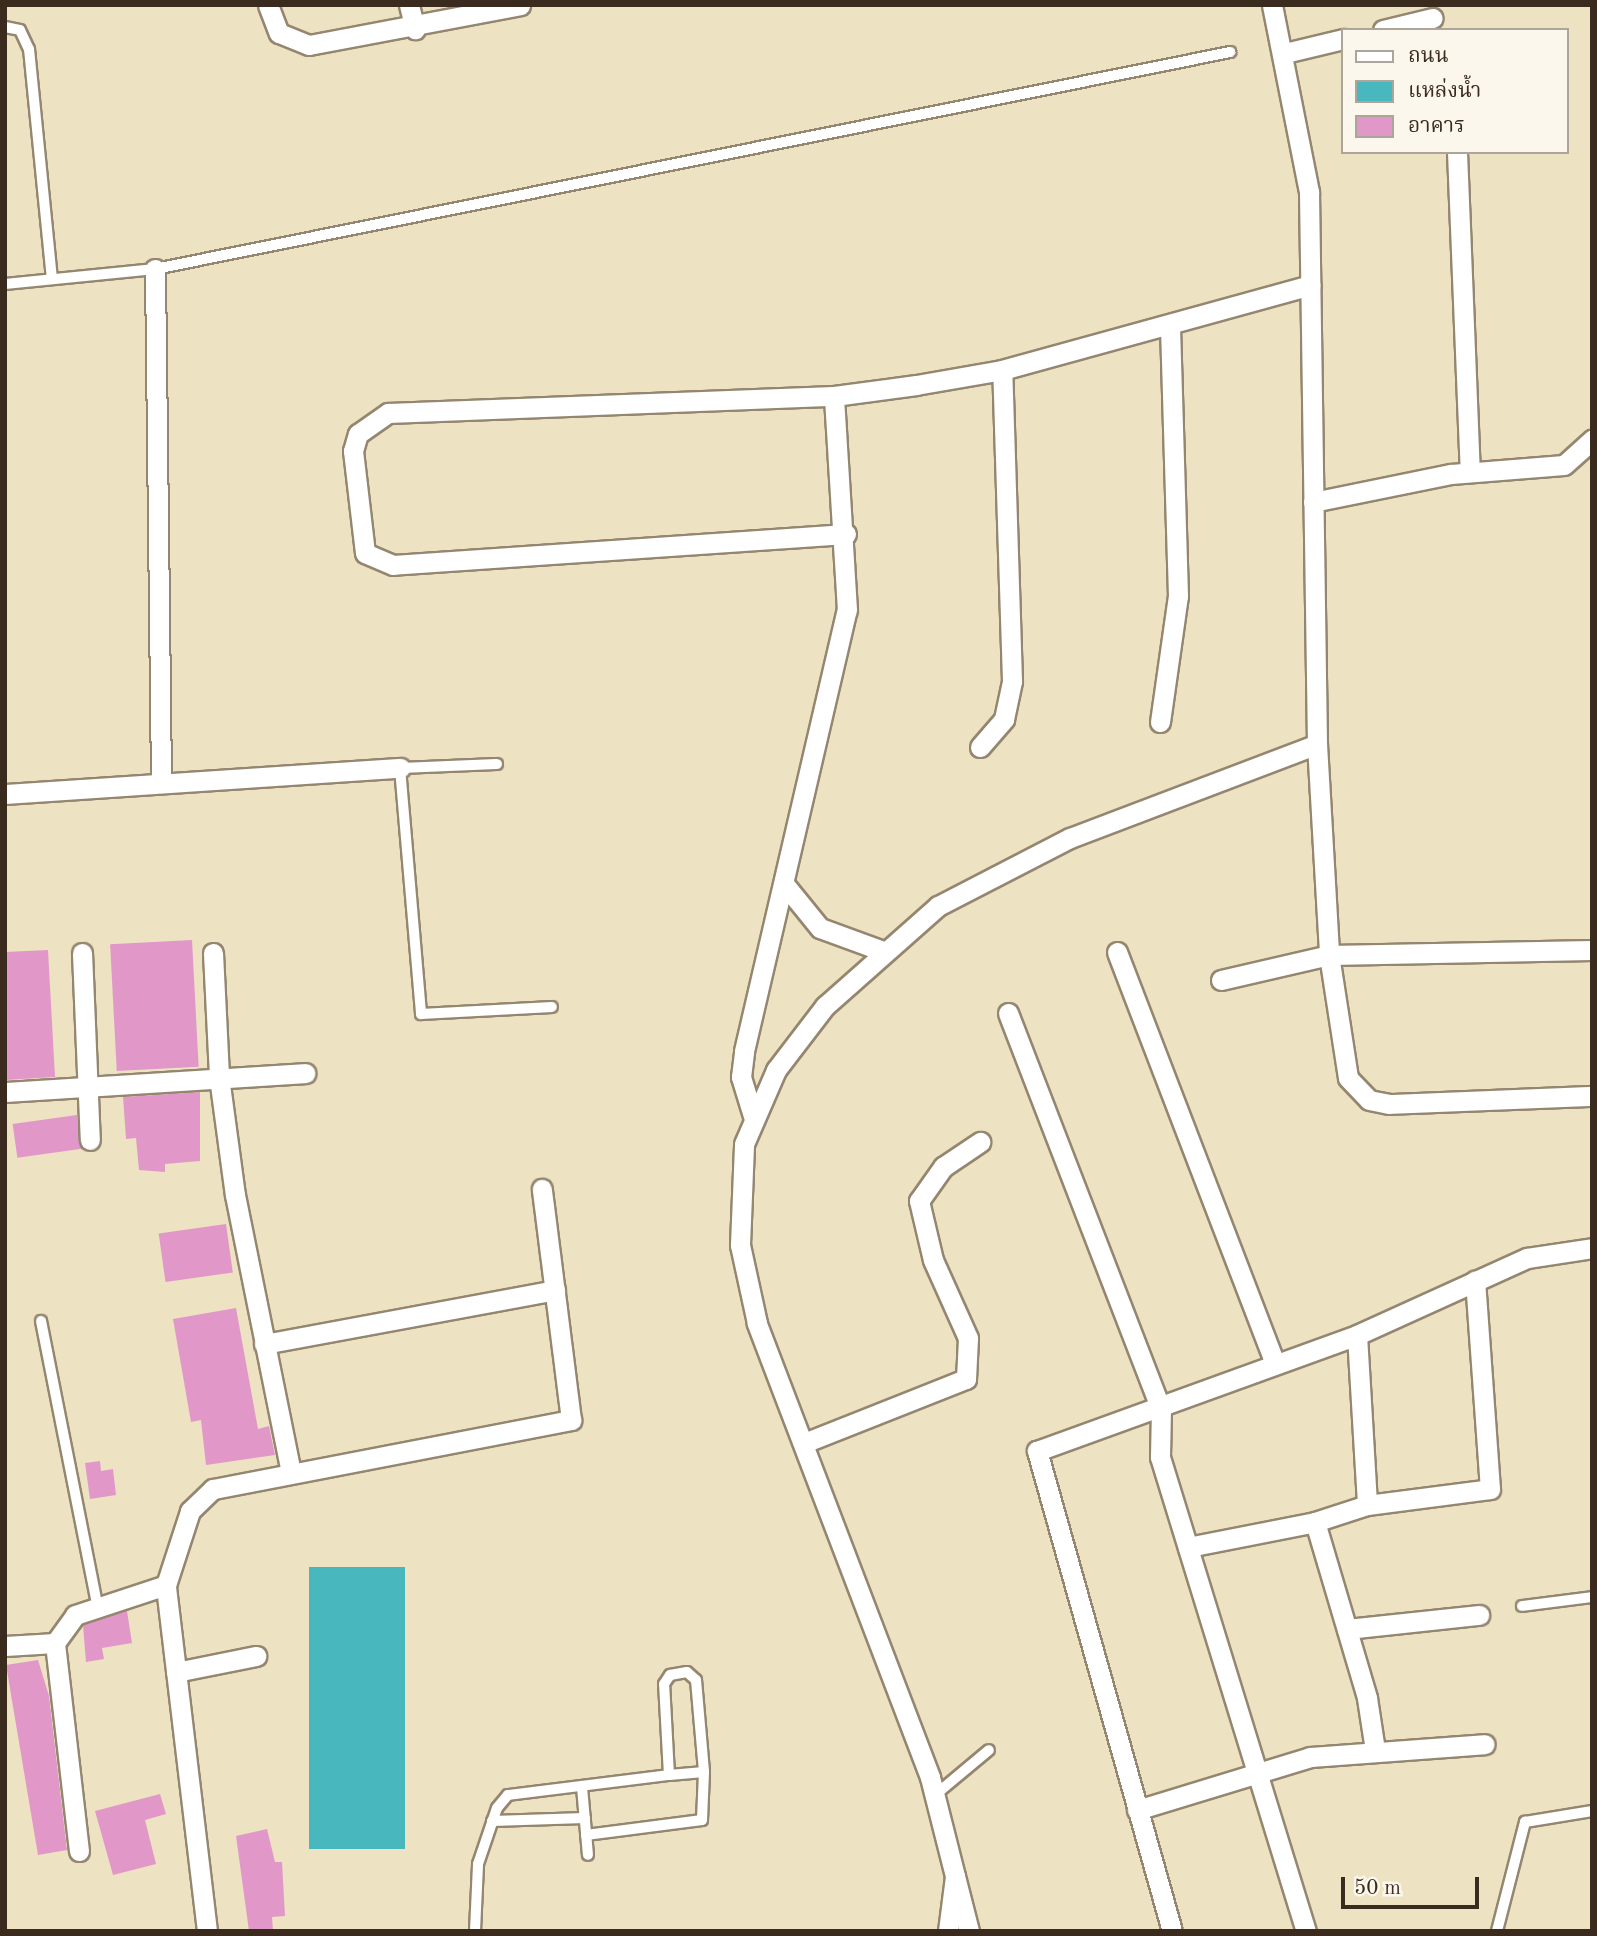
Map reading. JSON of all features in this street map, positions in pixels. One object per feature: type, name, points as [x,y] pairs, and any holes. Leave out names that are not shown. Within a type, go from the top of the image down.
[{"type":"street","points":[[268,5],[279,33],[298,44],[415,29],[520,5]]},
{"type":"street","points":[[409,5],[415,29]]},
{"type":"street","points":[[1272,5],[1285,53],[1309,192],[1317,744],[1329,956],[1348,1078],[1369,1100],[1592,1096]]},
{"type":"street","points":[[1391,28],[1433,18]]},
{"type":"street","points":[[1285,53],[1342,39]]},
{"type":"street","points":[[1457,154],[1470,472]]},
{"type":"street","points":[[155,269],[161,783]]},
{"type":"street","points":[[846,534],[393,565],[365,553],[359,535],[353,451],[358,434],[388,413],[834,396],[1002,370],[1311,285]]},
{"type":"street","points":[[1160,722],[1178,596],[1170,325]]},
{"type":"street","points":[[980,747],[1003,719],[1012,681],[1002,370]]},
{"type":"street","points":[[753,1116],[741,1077],[744,1051],[785,885],[847,610],[846,534],[834,396]]},
{"type":"street","points":[[1313,502],[1470,472],[1564,466],[1592,440]]},
{"type":"street","points":[[969,1931],[935,1794],[757,1323],[740,1245],[739,1195],[753,1116],[776,1070],[825,1006],[883,951],[938,906],[1000,869],[1317,744]]},
{"type":"street","points":[[5,794],[400,768]]},
{"type":"street","points":[[785,885],[820,928],[883,951]]},
{"type":"street","points":[[1221,980],[1329,956],[1592,950]]},
{"type":"street","points":[[1117,951],[1275,1363]]},
{"type":"street","points":[[82,953],[90,1140]]},
{"type":"street","points":[[213,953],[219,1077],[264,1344],[291,1472]]},
{"type":"street","points":[[1008,1013],[1161,1409],[1160,1457],[1306,1931]]},
{"type":"street","points":[[5,1092],[88,1084],[305,1073]]},
{"type":"street","points":[[804,1443],[966,1379],[968,1338],[933,1260],[919,1201],[943,1167],[979,1142]]},
{"type":"street","points":[[207,1931],[166,1585],[201,1496],[291,1472],[571,1420],[542,1189]]},
{"type":"street","points":[[1172,1931],[1035,1455],[1047,1444],[1161,1409],[1275,1363],[1357,1335],[1527,1258],[1592,1248]]},
{"type":"street","points":[[1188,1547],[1315,1522],[1367,1505],[1490,1489],[1475,1281]]},
{"type":"street","points":[[264,1344],[555,1290]]},
{"type":"street","points":[[1357,1335],[1367,1505]]},
{"type":"street","points":[[1315,1522],[1347,1629],[1376,1750]]},
{"type":"street","points":[[79,1851],[55,1643],[75,1615],[97,1605],[166,1585]]},
{"type":"street","points":[[1347,1629],[1479,1615]]},
{"type":"street","points":[[5,1646],[55,1643]]},
{"type":"street","points":[[176,1672],[256,1656]]},
{"type":"street","points":[[1137,1810],[1255,1769],[1376,1750],[1485,1744]]},
{"type":"street","points":[[947,1931],[955,1877]]},
{"type":"lane","points":[[5,27],[20,30],[29,49],[52,278]]},
{"type":"lane","points":[[5,284],[155,269],[1230,52]]},
{"type":"lane","points":[[497,764],[400,768],[421,1014],[552,1007]]},
{"type":"lane","points":[[41,1321],[97,1605]]},
{"type":"lane","points":[[1522,1605],[1592,1597]]},
{"type":"lane","points":[[586,1835],[695,1825],[705,1814],[696,1680],[687,1672],[664,1684],[669,1775]]},
{"type":"lane","points":[[935,1794],[989,1751]]},
{"type":"lane","points":[[475,1931],[474,1882],[492,1821],[508,1795],[704,1772]]},
{"type":"lane","points":[[582,1787],[587,1855]]},
{"type":"lane","points":[[1497,1931],[1525,1822],[1592,1811]]},
{"type":"lane","points":[[492,1821],[585,1818]]},
{"type":"water","points":[[309,1567],[405,1567],[405,1849],[309,1849]]},
{"type":"building","points":[[192,940],[199,1067],[117,1071],[110,944]]},
{"type":"building","points":[[48,950],[55,1077],[5,1080],[5,952]]},
{"type":"building","points":[[200,1092],[200,1161],[165,1164],[165,1172],[139,1170],[136,1138],[126,1139],[123,1097]]},
{"type":"building","points":[[77,1115],[82,1149],[17,1158],[13,1124]]},
{"type":"building","points":[[226,1224],[233,1273],[165,1282],[159,1233]]},
{"type":"building","points":[[236,1308],[258,1429],[269,1426],[275,1455],[206,1465],[201,1420],[191,1422],[173,1319]]},
{"type":"building","points":[[100,1461],[101,1471],[113,1469],[116,1495],[90,1499],[85,1463]]},
{"type":"building","points":[[127,1611],[132,1643],[102,1648],[104,1659],[86,1662],[83,1625]]},
{"type":"building","points":[[38,1660],[49,1696],[67,1850],[38,1855],[6,1665]]},
{"type":"building","points":[[160,1794],[166,1814],[145,1820],[156,1864],[113,1875],[95,1811]]},
{"type":"building","points":[[267,1829],[275,1862],[282,1862],[285,1916],[272,1917],[273,1931],[249,1931],[236,1836]]}]
